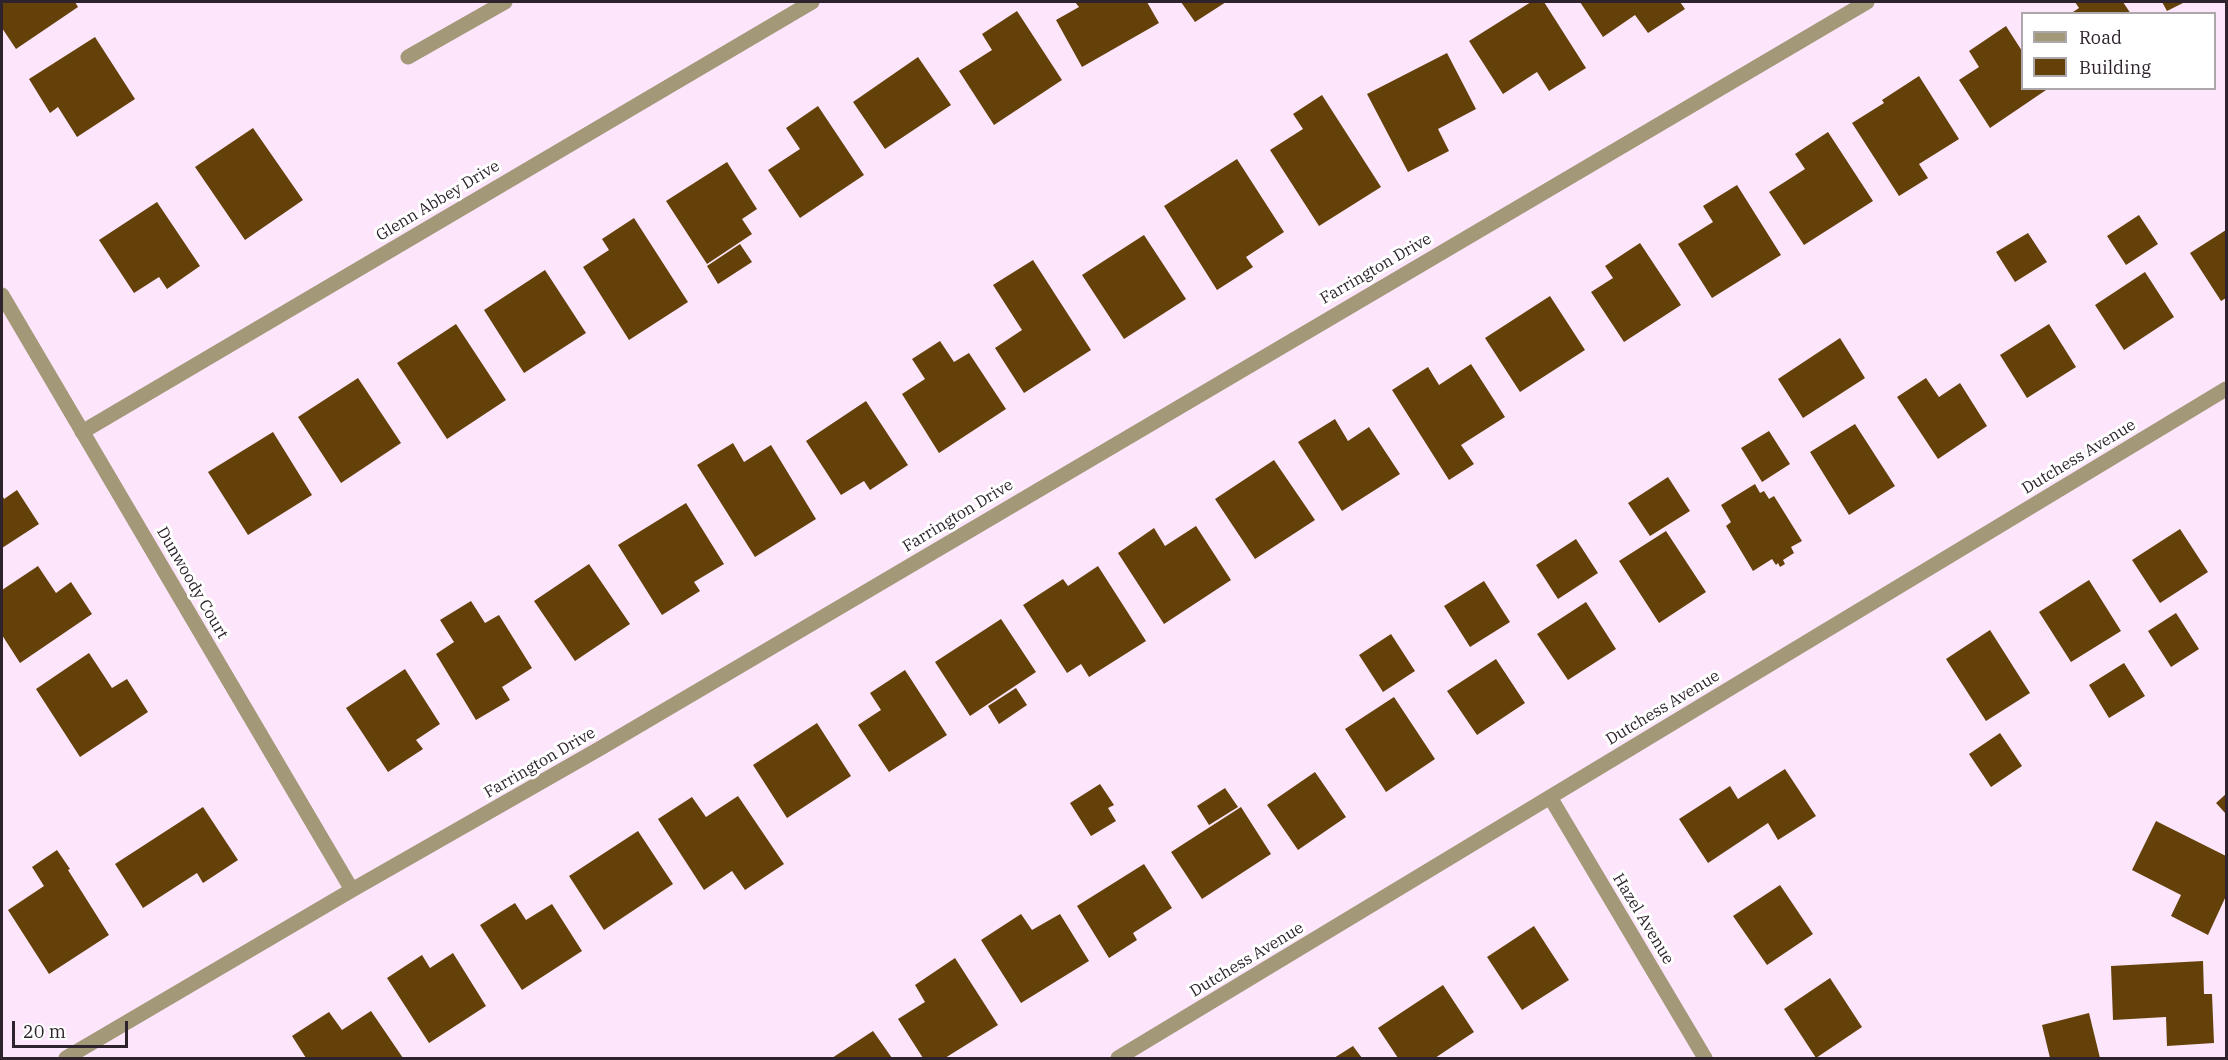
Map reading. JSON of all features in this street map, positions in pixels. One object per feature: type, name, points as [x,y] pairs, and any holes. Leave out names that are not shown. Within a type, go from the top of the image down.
[{"type":"street","points":[[408,57],[505,2]]},
{"type":"street","name":"Glenn Abbey Drive","points":[[82,432],[812,2]]},
{"type":"street","name":"Farrington Drive","points":[[66,1059],[352,890],[599,749],[1866,2]]},
{"type":"street","name":"Dunwoody Court","points":[[2,295],[352,890]]},
{"type":"street","name":"Dutchess Avenue","points":[[1118,1059],[2226,389]]},
{"type":"street","name":"Hazel Avenue","points":[[1550,797],[1705,1059]]},
{"type":"building","points":[[2,2],[75,2],[78,7],[16,49],[2,28]]},
{"type":"building","points":[[1075,2],[1147,2],[1159,23],[1082,67],[1056,20],[1079,7]]},
{"type":"building","points":[[1181,2],[1226,2],[1195,22]]},
{"type":"building","points":[[1531,2],[1544,2],[1586,68],[1549,91],[1537,72],[1503,94],[1469,41]]},
{"type":"building","points":[[1580,2],[1680,2],[1685,9],[1648,33],[1635,15],[1603,37]]},
{"type":"building","points":[[2075,2],[2123,2],[2130,12],[2073,12],[2079,8]]},
{"type":"building","points":[[2162,2],[2185,2],[2167,11]]},
{"type":"building","points":[[1017,11],[1062,80],[994,125],[959,71],[992,50],[982,34]]},
{"type":"building","points":[[2006,26],[2021,49],[2021,90],[2046,90],[1990,128],[1959,80],[1979,67],[1969,51]]},
{"type":"building","points":[[95,37],[135,99],[77,137],[58,107],[50,113],[29,79]]},
{"type":"building","points":[[1447,53],[1476,109],[1438,129],[1449,151],[1408,172],[1367,94]]},
{"type":"building","points":[[918,57],[951,105],[885,149],[853,102]]},
{"type":"building","points":[[1919,76],[1959,139],[1919,164],[1928,178],[1899,196],[1852,123],[1884,103],[1882,100]]},
{"type":"building","points":[[1322,95],[1381,187],[1319,226],[1270,150],[1303,129],[1293,114]]},
{"type":"building","points":[[818,106],[864,175],[800,218],[768,170],[800,149],[786,128]]},
{"type":"building","points":[[253,128],[303,200],[245,240],[195,167]]},
{"type":"building","points":[[1828,132],[1873,201],[1804,245],[1769,192],[1805,169],[1795,154]]},
{"type":"building","points":[[1237,159],[1284,232],[1246,257],[1253,267],[1217,290],[1164,206]]},
{"type":"building","points":[[727,162],[757,209],[742,219],[752,234],[707,264],[666,201]]},
{"type":"building","points":[[1737,185],[1781,255],[1712,298],[1678,244],[1713,222],[1703,206]]},
{"type":"building","points":[[157,202],[200,266],[167,289],[159,277],[134,293],[99,240]]},
{"type":"building","points":[[2139,215],[2158,244],[2126,265],[2107,236]]},
{"type":"building","points":[[634,218],[688,302],[629,340],[583,267],[609,250],[602,239]]},
{"type":"building","points":[[2226,230],[2226,298],[2221,301],[2190,253]]},
{"type":"building","points":[[2028,233],[2047,262],[2015,282],[1996,252]]},
{"type":"building","points":[[1144,235],[1186,299],[1124,339],[1082,275]]},
{"type":"building","points":[[1640,243],[1681,305],[1624,342],[1591,292],[1613,278],[1605,266]]},
{"type":"building","points":[[740,244],[752,262],[718,284],[707,266]]},
{"type":"building","points":[[1033,260],[1091,350],[1024,393],[995,348],[1022,330],[993,285]]},
{"type":"building","points":[[545,270],[586,333],[524,373],[484,310]]},
{"type":"building","points":[[2145,272],[2174,317],[2124,350],[2095,305]]},
{"type":"building","points":[[1550,296],[1585,350],[1520,392],[1485,338]]},
{"type":"building","points":[[456,324],[506,400],[447,439],[397,363]]},
{"type":"building","points":[[2049,324],[2076,367],[2027,398],[2000,355]]},
{"type":"building","points":[[1840,338],[1865,378],[1803,418],[1778,379]]},
{"type":"building","points":[[940,341],[954,362],[969,353],[1006,409],[939,453],[902,394],[925,379],[912,359]]},
{"type":"building","points":[[1471,364],[1505,417],[1461,445],[1474,464],[1449,480],[1392,390],[1428,367],[1439,385]]},
{"type":"building","points":[[358,378],[401,443],[341,483],[298,417]]},
{"type":"building","points":[[1926,378],[1939,397],[1960,383],[1987,426],[1938,459],[1897,397]]},
{"type":"building","points":[[866,401],[908,465],[870,490],[864,481],[841,495],[806,441]]},
{"type":"building","points":[[1335,419],[1348,441],[1369,427],[1400,474],[1342,511],[1298,442]]},
{"type":"building","points":[[1855,424],[1895,486],[1849,515],[1810,452]]},
{"type":"building","points":[[1769,431],[1790,464],[1762,482],[1741,448]]},
{"type":"building","points":[[273,432],[312,495],[248,535],[208,472]]},
{"type":"building","points":[[733,443],[744,462],[771,445],[816,519],[755,557],[697,465]]},
{"type":"building","points":[[1274,460],[1315,520],[1255,559],[1215,499]]},
{"type":"building","points":[[1668,477],[1690,511],[1650,536],[1628,503]]},
{"type":"building","points":[[1755,484],[1760,493],[1764,491],[1769,499],[1774,496],[1802,541],[1791,547],[1794,553],[1783,560],[1785,564],[1780,567],[1772,559],[1753,571],[1726,526],[1731,522],[1721,505]]},
{"type":"building","points":[[17,490],[39,524],[2,548],[2,494],[4,499]]},
{"type":"building","points":[[686,503],[724,564],[694,582],[700,591],[662,615],[618,545]]},
{"type":"building","points":[[1196,526],[1231,580],[1164,624],[1118,553],[1154,528],[1165,546]]},
{"type":"building","points":[[2180,529],[2208,572],[2160,603],[2132,560]]},
{"type":"building","points":[[1666,531],[1706,592],[1659,623],[1619,561]]},
{"type":"building","points":[[1576,539],[1598,573],[1558,599],[1536,565]]},
{"type":"building","points":[[589,564],[630,624],[575,661],[534,601]]},
{"type":"building","points":[[38,566],[56,593],[71,582],[92,614],[20,663],[2,635],[2,590]]},
{"type":"building","points":[[1098,566],[1146,641],[1089,677],[1081,664],[1067,673],[1023,605],[1063,579],[1068,586]]},
{"type":"building","points":[[2089,580],[2121,631],[2071,662],[2039,612]]},
{"type":"building","points":[[1484,581],[1510,622],[1470,647],[1444,606]]},
{"type":"building","points":[[471,601],[485,623],[499,615],[532,668],[502,687],[510,700],[476,720],[436,654],[454,642],[440,620]]},
{"type":"building","points":[[1586,602],[1616,649],[1568,680],[1537,634]]},
{"type":"building","points":[[2176,613],[2199,649],[2171,667],[2148,631]]},
{"type":"building","points":[[1001,619],[1036,672],[970,716],[935,662]]},
{"type":"building","points":[[1990,630],[2030,693],[1986,721],[1946,659]]},
{"type":"building","points":[[1391,634],[1415,671],[1383,692],[1359,655]]},
{"type":"building","points":[[89,653],[112,688],[127,679],[148,712],[80,757],[36,689]]},
{"type":"building","points":[[1496,659],[1525,703],[1477,735],[1447,691]]},
{"type":"building","points":[[2124,663],[2145,696],[2109,718],[2089,685]]},
{"type":"building","points":[[405,669],[440,724],[416,740],[423,749],[388,772],[346,708]]},
{"type":"building","points":[[905,670],[947,735],[889,772],[858,725],[881,710],[870,693]]},
{"type":"building","points":[[1016,688],[1027,705],[999,724],[988,706]]},
{"type":"building","points":[[1394,697],[1435,759],[1386,792],[1345,729]]},
{"type":"building","points":[[817,723],[851,776],[787,818],[753,765]]},
{"type":"building","points":[[2000,733],[2022,766],[1991,787],[1969,754]]},
{"type":"building","points":[[1785,769],[1816,816],[1778,840],[1768,823],[1708,863],[1679,819],[1730,786],[1738,799]]},
{"type":"building","points":[[1315,772],[1346,817],[1298,850],[1267,805]]},
{"type":"building","points":[[1100,784],[1114,805],[1108,808],[1116,821],[1091,836],[1070,803]]},
{"type":"building","points":[[1225,788],[1238,807],[1209,825],[1197,806]]},
{"type":"building","points":[[2226,794],[2226,814],[2216,803]]},
{"type":"building","points":[[738,796],[784,864],[745,890],[732,871],[704,890],[658,819],[692,797],[706,817]]},
{"type":"building","points":[[203,807],[238,860],[203,883],[197,873],[143,908],[115,864]]},
{"type":"building","points":[[1241,807],[1271,854],[1202,899],[1171,852]]},
{"type":"building","points":[[2156,821],[2226,856],[2226,896],[2208,935],[2171,916],[2181,895],[2132,870]]},
{"type":"building","points":[[638,831],[673,884],[604,930],[569,876]]},
{"type":"building","points":[[57,850],[109,935],[49,974],[8,910],[44,886],[32,867]]},
{"type":"building","points":[[1144,864],[1172,908],[1133,933],[1137,940],[1109,958],[1077,906]]},
{"type":"building","points":[[1780,885],[1813,934],[1767,965],[1733,916]]},
{"type":"building","points":[[515,903],[526,920],[552,904],[582,951],[522,990],[480,925]]},
{"type":"building","points":[[1021,914],[1032,930],[1060,914],[1089,961],[1021,1003],[981,940]]},
{"type":"building","points":[[1534,926],[1569,980],[1522,1010],[1487,957]]},
{"type":"building","points":[[453,953],[486,1006],[429,1043],[387,978],[422,955],[430,968]]},
{"type":"building","points":[[955,958],[998,1025],[945,1058],[923,1058],[898,1019],[925,1002],[915,985]]},
{"type":"building","points":[[2203,961],[2204,994],[2212,994],[2214,1043],[2167,1046],[2166,1017],[2113,1020],[2111,966]]},
{"type":"building","points":[[1830,978],[1862,1027],[1816,1058],[1784,1009]]},
{"type":"building","points":[[1443,985],[1474,1032],[1435,1058],[1398,1058],[1378,1028]]},
{"type":"building","points":[[371,1011],[403,1058],[306,1058],[292,1036],[329,1012],[342,1030]]},
{"type":"building","points":[[2089,1013],[2100,1058],[2050,1058],[2042,1025]]},
{"type":"building","points":[[873,1031],[892,1058],[832,1058]]},
{"type":"building","points":[[1353,1046],[1362,1058],[1334,1058]]}]
